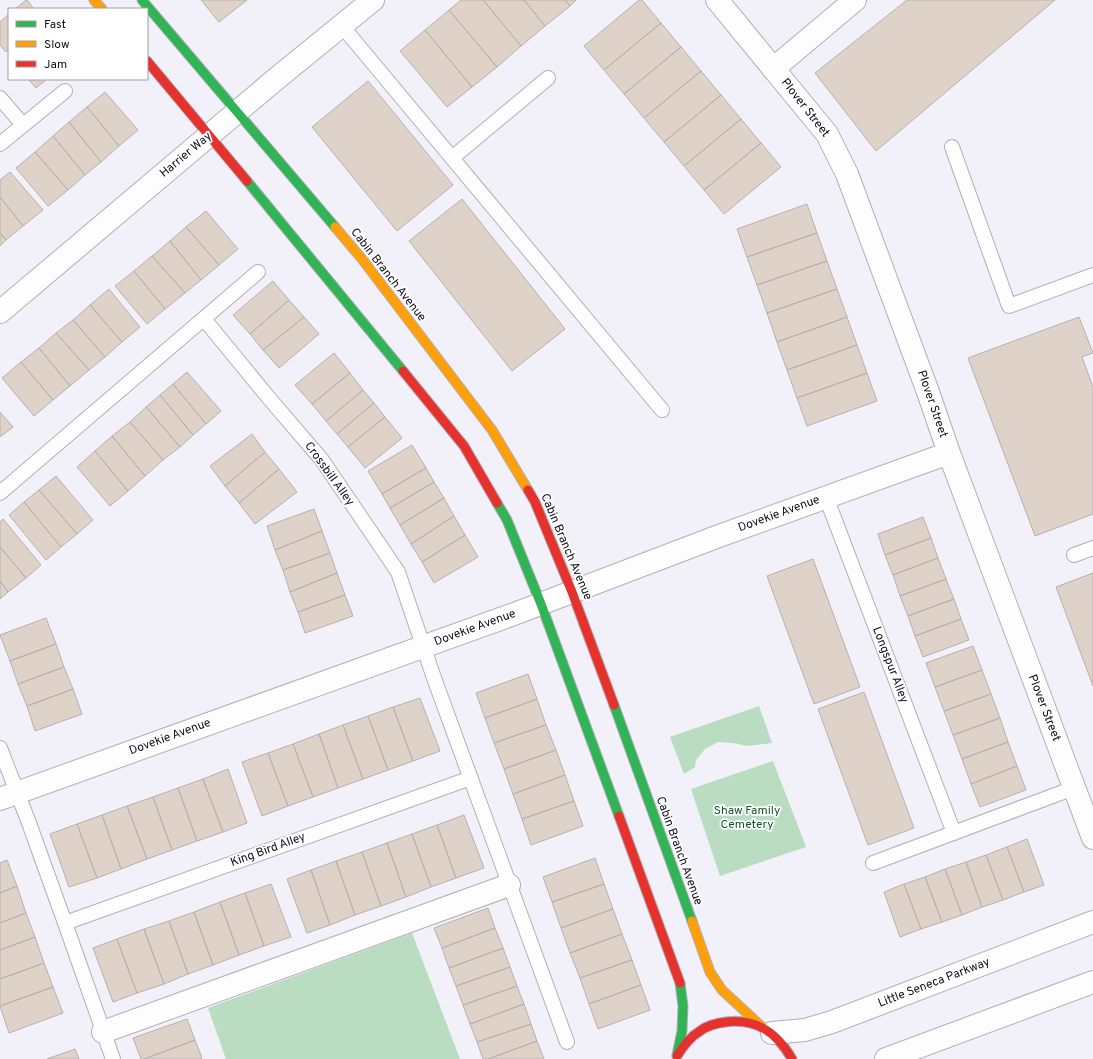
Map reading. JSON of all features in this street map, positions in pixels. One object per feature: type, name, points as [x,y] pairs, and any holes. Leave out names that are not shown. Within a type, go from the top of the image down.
[{"type":"street","points":[[94,0],[101,8]]},
{"type":"street","name":"Cabin Branch Avenue","points":[[142,0],[362,260],[492,430],[536,502],[572,592],[710,972],[722,990],[786,1047],[792,1059]]},
{"type":"street","name":"Harrier Way","points":[[0,312],[237,112],[373,0]]},
{"type":"street","name":"Plover Street","points":[[717,0],[827,134],[847,174],[928,392],[949,453],[1093,838]]},
{"type":"street","points":[[774,69],[855,0]]},
{"type":"street","points":[[148,63],[210,135],[464,446],[507,520],[541,604],[680,982],[683,1006],[682,1031],[676,1057]]},
{"type":"street","name":"Dovekie Avenue","points":[[9,796],[541,604],[719,536],[949,453]]},
{"type":"street","points":[[103,1032],[510,885]]},
{"type":"street","name":"Little Seneca Parkway","points":[[767,1030],[805,1030],[832,1022],[1093,922]]},
{"type":"street","points":[[886,1059],[1093,982]]},
{"type":"street","points":[[676,1057],[689,1039],[705,1028],[724,1022],[743,1021],[767,1030]]},
{"type":"lane","points":[[342,26],[662,410]]},
{"type":"lane","points":[[452,158],[548,78]]},
{"type":"lane","points":[[0,144],[65,91]]},
{"type":"lane","points":[[0,98],[24,125]]},
{"type":"lane","points":[[952,147],[1009,306],[1093,275]]},
{"type":"lane","points":[[0,493],[258,272]]},
{"type":"lane","name":"Crossbill Alley","points":[[204,319],[322,460],[398,572],[423,646]]},
{"type":"lane","name":"Longspur Alley","points":[[826,497],[954,833]]},
{"type":"lane","points":[[1074,555],[1093,548]]},
{"type":"lane","points":[[423,646],[567,1042]]},
{"type":"lane","points":[[0,748],[9,796],[65,923],[113,1059]]},
{"type":"lane","name":"King Bird Alley","points":[[65,923],[471,778]]},
{"type":"lane","points":[[873,863],[1074,788]]},
{"type":"green space","points":[[759,706],[772,743],[747,746],[718,742],[705,749],[696,760],[695,767],[684,774],[670,737]]},
{"type":"green space","name":"Shaw Family Cemetery","points":[[773,761],[806,847],[720,876],[691,789]]},
{"type":"green space","points":[[412,933],[460,1059],[226,1059],[208,1008]]},
{"type":"building","points":[[26,0],[33,8],[16,8]]},
{"type":"building","points":[[201,0],[247,0],[219,22]]},
{"type":"building","points":[[461,0],[483,0],[521,46],[497,67],[449,10]]},
{"type":"building","points":[[483,0],[524,0],[545,26],[521,46]]},
{"type":"building","points":[[524,0],[565,0],[570,6],[545,26]]},
{"type":"building","points":[[565,0],[576,0],[570,6]]},
{"type":"building","points":[[639,0],[642,0],[661,23],[604,70],[584,46]]},
{"type":"building","points":[[907,0],[1055,0],[876,151],[815,73]]},
{"type":"building","points":[[449,10],[497,67],[472,87],[425,30]]},
{"type":"building","points":[[8,15],[8,50],[6,52],[0,45],[0,22]]},
{"type":"building","points":[[661,23],[681,47],[624,94],[604,70]]},
{"type":"building","points":[[425,30],[472,87],[447,107],[400,51]]},
{"type":"building","points":[[681,47],[701,71],[644,118],[624,94]]},
{"type":"building","points":[[701,71],[721,95],[664,142],[644,118]]},
{"type":"building","points":[[29,80],[46,80],[36,88]]},
{"type":"building","points":[[368,81],[453,185],[397,231],[312,127]]},
{"type":"building","points":[[105,92],[138,130],[119,146],[87,107]]},
{"type":"building","points":[[721,95],[741,119],[684,166],[664,142]]},
{"type":"building","points":[[87,107],[119,146],[101,162],[69,122]]},
{"type":"building","points":[[741,119],[761,143],[704,190],[684,166]]},
{"type":"building","points":[[69,122],[101,162],[85,175],[53,136]]},
{"type":"building","points":[[53,136],[85,175],[68,190],[35,152]]},
{"type":"building","points":[[761,143],[781,167],[724,214],[704,190]]},
{"type":"building","points":[[35,152],[68,190],[48,206],[16,168]]},
{"type":"building","points":[[10,172],[43,210],[23,226],[0,197],[0,180]]},
{"type":"building","points":[[0,197],[23,226],[6,240],[0,233]]},
{"type":"building","points":[[462,199],[565,329],[512,371],[409,241]]},
{"type":"building","points":[[807,204],[817,233],[747,257],[737,229]]},
{"type":"building","points":[[206,211],[238,249],[219,265],[186,227]]},
{"type":"building","points":[[186,227],[219,265],[201,280],[170,241]]},
{"type":"building","points":[[0,233],[6,240],[0,246]]},
{"type":"building","points":[[817,233],[827,261],[757,285],[747,257]]},
{"type":"building","points":[[170,241],[201,280],[185,293],[152,256]]},
{"type":"building","points":[[152,256],[185,293],[165,309],[134,271]]},
{"type":"building","points":[[827,261],[837,289],[767,313],[757,285]]},
{"type":"building","points":[[134,271],[165,309],[147,324],[115,286]]},
{"type":"building","points":[[273,281],[289,300],[250,334],[233,315]]},
{"type":"building","points":[[109,289],[140,327],[122,342],[90,305]]},
{"type":"building","points":[[837,289],[847,317],[777,342],[767,313]]},
{"type":"building","points":[[289,300],[304,317],[263,350],[250,334]]},
{"type":"building","points":[[90,305],[122,342],[105,357],[73,320]]},
{"type":"building","points":[[304,317],[319,334],[279,368],[263,350]]},
{"type":"building","points":[[847,317],[857,345],[787,370],[777,342]]},
{"type":"building","points":[[1079,317],[1093,353],[1082,357],[1093,387],[1093,514],[1035,536],[968,358]]},
{"type":"building","points":[[73,320],[105,357],[89,370],[56,333]]},
{"type":"building","points":[[56,333],[89,370],[70,386],[39,348]]},
{"type":"building","points":[[857,345],[867,373],[797,398],[787,370]]},
{"type":"building","points":[[39,348],[70,386],[53,400],[21,362]]},
{"type":"building","points":[[334,353],[350,373],[312,404],[295,385]]},
{"type":"building","points":[[21,362],[53,400],[34,416],[2,378]]},
{"type":"building","points":[[187,372],[221,411],[206,424],[173,384]]},
{"type":"building","points":[[350,373],[363,390],[326,421],[312,404]]},
{"type":"building","points":[[867,373],[877,401],[807,426],[797,398]]},
{"type":"building","points":[[173,384],[206,424],[193,435],[160,395]]},
{"type":"building","points":[[363,390],[374,403],[337,434],[326,421]]},
{"type":"building","points":[[160,395],[193,435],[180,447],[146,407]]},
{"type":"building","points":[[374,403],[385,417],[348,447],[337,434]]},
{"type":"building","points":[[146,407],[180,447],[163,460],[130,422]]},
{"type":"building","points":[[0,412],[13,427],[0,437]]},
{"type":"building","points":[[385,417],[402,438],[365,468],[348,447]]},
{"type":"building","points":[[130,422],[163,460],[145,476],[112,436]]},
{"type":"building","points":[[252,434],[265,452],[225,486],[210,466]]},
{"type":"building","points":[[112,436],[145,476],[128,491],[95,451]]},
{"type":"building","points":[[412,445],[426,468],[382,494],[368,471]]},
{"type":"building","points":[[95,451],[128,491],[110,506],[77,467]]},
{"type":"building","points":[[265,452],[279,469],[239,503],[225,486]]},
{"type":"building","points":[[426,468],[434,482],[390,508],[382,494]]},
{"type":"building","points":[[279,469],[297,492],[255,524],[239,503]]},
{"type":"building","points":[[56,476],[93,520],[77,534],[39,490]]},
{"type":"building","points":[[434,482],[444,498],[400,525],[390,508]]},
{"type":"building","points":[[39,490],[77,534],[61,547],[24,502]]},
{"type":"building","points":[[444,498],[454,516],[411,544],[400,525]]},
{"type":"building","points":[[24,502],[61,547],[46,560],[9,515]]},
{"type":"building","points":[[314,509],[322,531],[275,550],[267,526]]},
{"type":"building","points":[[454,516],[465,535],[422,562],[411,544]]},
{"type":"building","points":[[923,517],[931,538],[885,555],[878,534]]},
{"type":"building","points":[[3,519],[41,565],[26,578],[0,547],[0,522]]},
{"type":"building","points":[[322,531],[330,553],[283,570],[275,550]]},
{"type":"building","points":[[465,535],[478,557],[434,583],[422,562]]},
{"type":"building","points":[[931,538],[938,558],[893,575],[885,555]]},
{"type":"building","points":[[0,547],[26,578],[8,592],[0,581]]},
{"type":"building","points":[[330,553],[337,573],[290,592],[283,570]]},
{"type":"building","points":[[938,558],[946,579],[900,596],[893,575]]},
{"type":"building","points":[[813,559],[860,687],[814,704],[767,576]]},
{"type":"building","points":[[337,573],[345,595],[298,612],[290,592]]},
{"type":"building","points":[[1093,573],[1093,686],[1056,587]]},
{"type":"building","points":[[946,579],[954,599],[908,616],[900,596]]},
{"type":"building","points":[[0,581],[8,592],[0,599]]},
{"type":"building","points":[[345,595],[353,616],[305,633],[298,612]]},
{"type":"building","points":[[954,599],[961,619],[915,636],[908,616]]},
{"type":"building","points":[[46,618],[56,644],[10,661],[0,635]]},
{"type":"building","points":[[961,619],[969,640],[923,657],[915,636]]},
{"type":"building","points":[[56,644],[64,667],[18,684],[10,661]]},
{"type":"building","points":[[973,646],[982,670],[935,687],[926,663]]},
{"type":"building","points":[[64,667],[73,689],[27,706],[18,684]]},
{"type":"building","points":[[982,670],[991,694],[944,711],[935,687]]},
{"type":"building","points":[[528,674],[537,699],[485,718],[476,693]]},
{"type":"building","points":[[73,689],[82,714],[35,731],[27,706]]},
{"type":"building","points":[[864,692],[914,828],[868,845],[818,709]]},
{"type":"building","points":[[991,694],[1000,718],[953,735],[944,711]]},
{"type":"building","points":[[420,698],[440,751],[413,761],[393,707]]},
{"type":"building","points":[[537,699],[546,725],[494,743],[485,718]]},
{"type":"building","points":[[393,707],[413,761],[388,770],[368,716]]},
{"type":"building","points":[[368,716],[388,770],[363,779],[343,725]]},
{"type":"building","points":[[1000,718],[1008,742],[962,759],[953,735]]},
{"type":"building","points":[[343,725],[363,779],[338,788],[319,734]]},
{"type":"building","points":[[546,725],[556,750],[504,769],[494,743]]},
{"type":"building","points":[[319,734],[338,788],[313,797],[293,744]]},
{"type":"building","points":[[1008,742],[1017,766],[971,784],[962,759]]},
{"type":"building","points":[[293,744],[313,797],[288,806],[268,753]]},
{"type":"building","points":[[556,750],[565,775],[513,794],[504,769]]},
{"type":"building","points":[[268,753],[288,806],[262,816],[242,762]]},
{"type":"building","points":[[1017,766],[1026,790],[980,807],[971,784]]},
{"type":"building","points":[[228,769],[247,823],[223,832],[203,779]]},
{"type":"building","points":[[565,775],[574,801],[522,819],[513,794]]},
{"type":"building","points":[[203,779],[223,832],[197,841],[178,788]]},
{"type":"building","points":[[178,788],[197,841],[172,850],[153,797]]},
{"type":"building","points":[[153,797],[172,850],[147,859],[127,806]]},
{"type":"building","points":[[574,801],[583,826],[531,845],[522,819]]},
{"type":"building","points":[[127,806],[147,859],[121,869],[102,815]]},
{"type":"building","points":[[102,815],[121,869],[97,878],[77,824]]},
{"type":"building","points":[[464,815],[484,868],[456,878],[437,825]]},
{"type":"building","points":[[77,824],[97,878],[69,887],[50,834]]},
{"type":"building","points":[[437,825],[456,878],[431,887],[412,834]]},
{"type":"building","points":[[412,834],[431,887],[406,897],[387,843]]},
{"type":"building","points":[[1027,839],[1044,885],[1024,892],[1007,847]]},
{"type":"building","points":[[387,843],[406,897],[381,906],[362,852]]},
{"type":"building","points":[[1007,847],[1024,892],[1003,900],[986,855]]},
{"type":"building","points":[[362,852],[381,906],[355,915],[336,861]]},
{"type":"building","points":[[986,855],[1003,900],[982,907],[966,862]]},
{"type":"building","points":[[595,858],[604,884],[552,902],[543,877]]},
{"type":"building","points":[[7,860],[17,886],[0,893],[0,863]]},
{"type":"building","points":[[336,861],[355,915],[330,925],[311,870]]},
{"type":"building","points":[[966,862],[982,907],[962,915],[945,869]]},
{"type":"building","points":[[945,869],[962,915],[942,922],[925,877]]},
{"type":"building","points":[[311,870],[330,925],[307,933],[287,879]]},
{"type":"building","points":[[925,877],[942,922],[921,929],[904,884]]},
{"type":"building","points":[[271,884],[291,937],[264,946],[245,893]]},
{"type":"building","points":[[604,884],[613,909],[561,928],[552,902]]},
{"type":"building","points":[[904,884],[921,929],[900,937],[884,892]]},
{"type":"building","points":[[17,886],[26,913],[0,923],[0,893]]},
{"type":"building","points":[[245,893],[264,946],[239,955],[220,902]]},
{"type":"building","points":[[220,902],[239,955],[213,965],[194,912]]},
{"type":"building","points":[[488,908],[495,928],[442,948],[434,928]]},
{"type":"building","points":[[613,909],[622,934],[570,953],[561,928]]},
{"type":"building","points":[[194,912],[213,965],[188,974],[169,921]]},
{"type":"building","points":[[26,913],[35,937],[0,950],[0,923]]},
{"type":"building","points":[[169,921],[188,974],[164,984],[144,929]]},
{"type":"building","points":[[495,928],[503,948],[449,968],[442,948]]},
{"type":"building","points":[[144,929],[164,984],[137,993],[117,939]]},
{"type":"building","points":[[622,934],[632,960],[580,978],[570,953]]},
{"type":"building","points":[[35,937],[44,963],[0,979],[0,950]]},
{"type":"building","points":[[117,939],[137,993],[113,1002],[93,948]]},
{"type":"building","points":[[503,948],[510,967],[456,986],[449,968]]},
{"type":"building","points":[[632,960],[641,985],[589,1004],[580,978]]},
{"type":"building","points":[[44,963],[53,987],[0,1006],[0,979]]},
{"type":"building","points":[[510,967],[517,986],[463,1005],[456,986]]},
{"type":"building","points":[[641,985],[650,1010],[598,1029],[589,1004]]},
{"type":"building","points":[[517,986],[524,1004],[470,1024],[463,1005]]},
{"type":"building","points":[[53,987],[63,1013],[9,1033],[0,1006]]},
{"type":"building","points":[[524,1004],[531,1024],[477,1042],[470,1024]]},
{"type":"building","points":[[187,1019],[195,1040],[141,1059],[133,1038]]},
{"type":"building","points":[[531,1024],[537,1041],[488,1059],[483,1059],[477,1042]]},
{"type":"building","points":[[195,1040],[202,1058],[144,1059]]},
{"type":"building","points":[[537,1041],[544,1059],[488,1059]]},
{"type":"building","points":[[75,1049],[79,1059],[47,1059]]},
{"type":"traffic: fast","points":[[142,0],[335,227]]},
{"type":"traffic: fast","points":[[247,181],[403,371]]},
{"type":"traffic: fast","points":[[497,503],[507,520],[541,604],[619,816]]},
{"type":"traffic: fast","points":[[614,705],[692,921]]},
{"type":"traffic: fast","points":[[677,1055],[682,1031],[683,1006],[680,983]]},
{"type":"traffic: slow","points":[[94,0],[101,8]]},
{"type":"traffic: slow","points":[[335,227],[362,259],[492,430],[528,490]]},
{"type":"traffic: slow","points":[[692,921],[710,972],[722,990],[762,1027]]},
{"type":"traffic: jam","points":[[148,62],[247,181]]},
{"type":"traffic: jam","points":[[403,371],[464,446],[497,503]]},
{"type":"traffic: jam","points":[[528,490],[535,502],[572,592],[614,705]]},
{"type":"traffic: jam","points":[[619,816],[680,983]]},
{"type":"traffic: jam","points":[[677,1056],[684,1045],[696,1033],[709,1026],[737,1021],[747,1022],[765,1029],[780,1042],[792,1059]]}]
